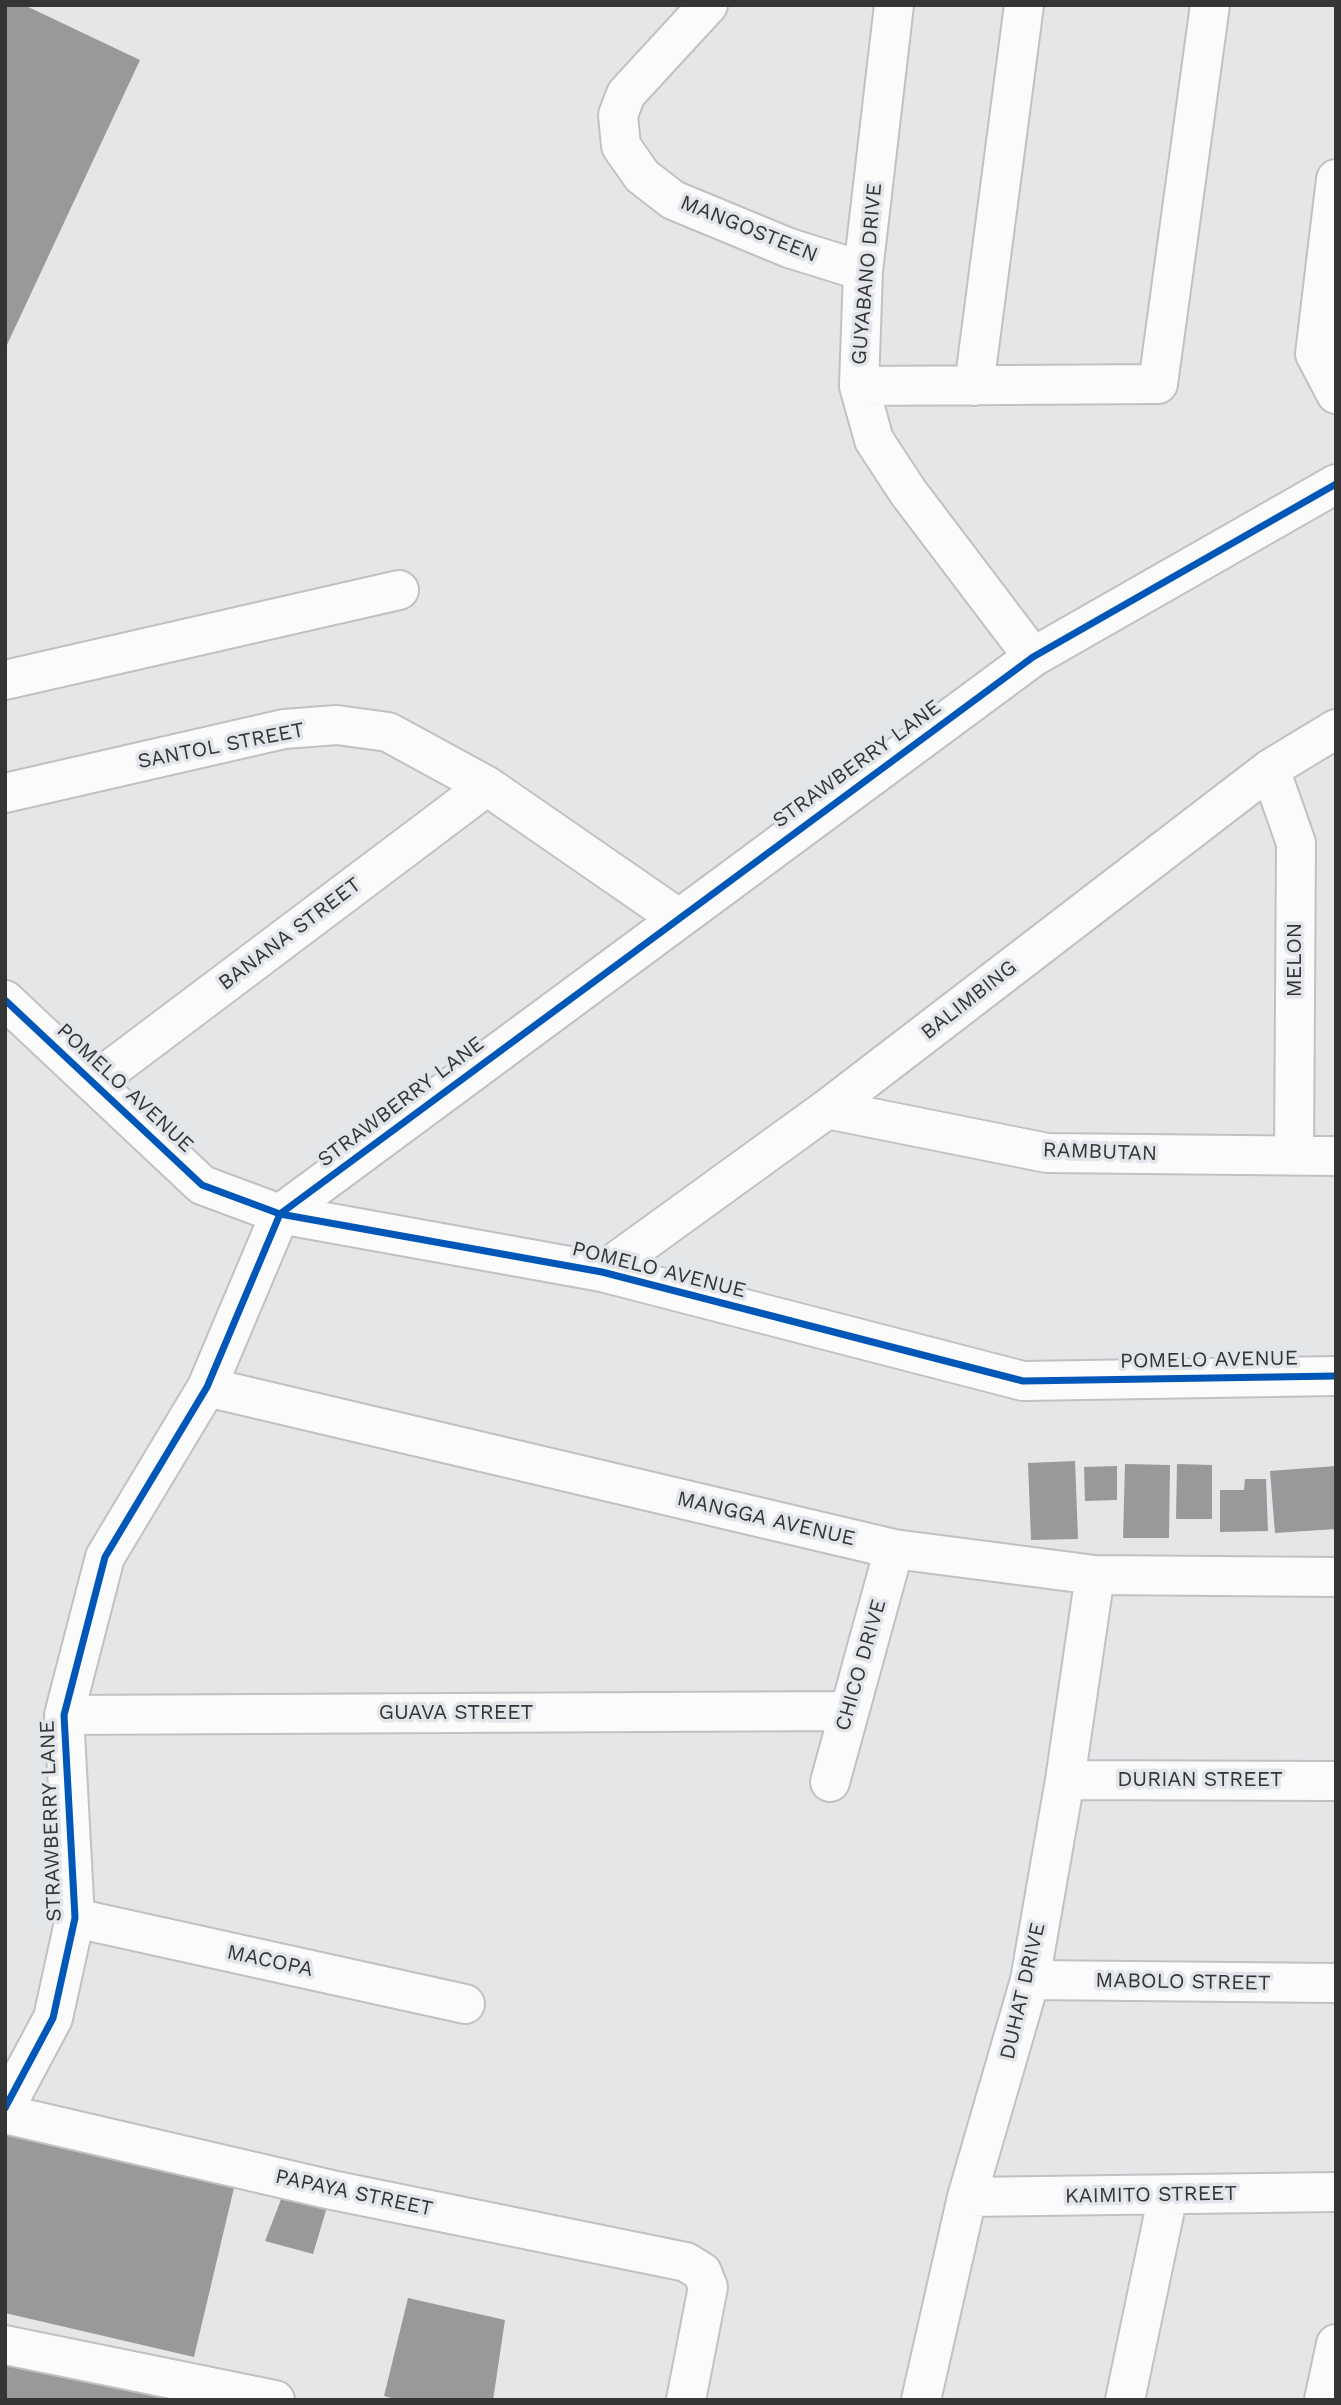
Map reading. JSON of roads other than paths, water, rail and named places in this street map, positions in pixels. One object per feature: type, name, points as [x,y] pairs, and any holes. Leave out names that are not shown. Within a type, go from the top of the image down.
[{"type":"street","name":"MANGOSTEEN","points":[[708,5],[626,94],[618,115],[621,146],[642,176],[673,200],[789,248],[863,271]]},
{"type":"street","name":"GUYABANO DRIVE","points":[[894,5],[863,271],[859,386],[874,440],[908,492],[1033,657]]},
{"type":"street","points":[[974,386],[1024,5]]},
{"type":"street","points":[[859,386],[1157,384],[1210,5]]},
{"type":"street","points":[[1336,179],[1333,228],[1315,354],[1336,394]]},
{"type":"street","name":"STRAWBERRY LANE","points":[[5,2108],[53,2018],[75,1918],[64,1714],[105,1558],[207,1387],[280,1214],[1033,657],[1336,484]]},
{"type":"street","points":[[5,680],[399,590]]},
{"type":"street","name":"SANTOL STREET","points":[[5,793],[284,729],[337,725],[388,732],[487,786],[678,918]]},
{"type":"street","name":"BALIMBING","points":[[602,1272],[827,1109],[1270,769],[1336,729]]},
{"type":"street","name":"MELON","points":[[1270,769],[1296,844],[1294,1156]]},
{"type":"street","name":"BANANA STREET","points":[[94,1082],[487,786]]},
{"type":"street","name":"POMELO AVENUE","points":[[5,1000],[202,1185],[280,1214],[602,1272],[1023,1381],[1336,1376]]},
{"type":"street","name":"RAMBUTAN","points":[[827,1109],[1047,1153],[1336,1156]]},
{"type":"street","name":"MANGGA AVENUE","points":[[207,1387],[894,1549],[1095,1575],[1336,1577]]},
{"type":"street","name":"CHICO DRIVE","points":[[830,1782],[847,1711],[894,1549]]},
{"type":"street","name":"DUHAT DRIVE","points":[[921,2400],[967,2197],[1030,1980],[1065,1780],[1095,1575]]},
{"type":"street","name":"GUAVA STREET","points":[[64,1714],[847,1711]]},
{"type":"street","name":"DURIAN STREET","points":[[1065,1780],[1336,1781]]},
{"type":"street","name":"MACOPA","points":[[75,1918],[465,2004]]},
{"type":"street","name":"MABOLO STREET","points":[[1030,1980],[1336,1983]]},
{"type":"street","name":"PAPAYA STREET","points":[[5,2114],[332,2190],[671,2257],[702,2272],[708,2287],[708,2300],[686,2400]]},
{"type":"street","name":"KAIMITO STREET","points":[[967,2197],[1336,2192]]},
{"type":"street","points":[[1125,2400],[1168,2195]]},
{"type":"street","points":[[5,2344],[275,2400]]},
{"type":"street","points":[[1324,2400],[1336,2344]]}]
